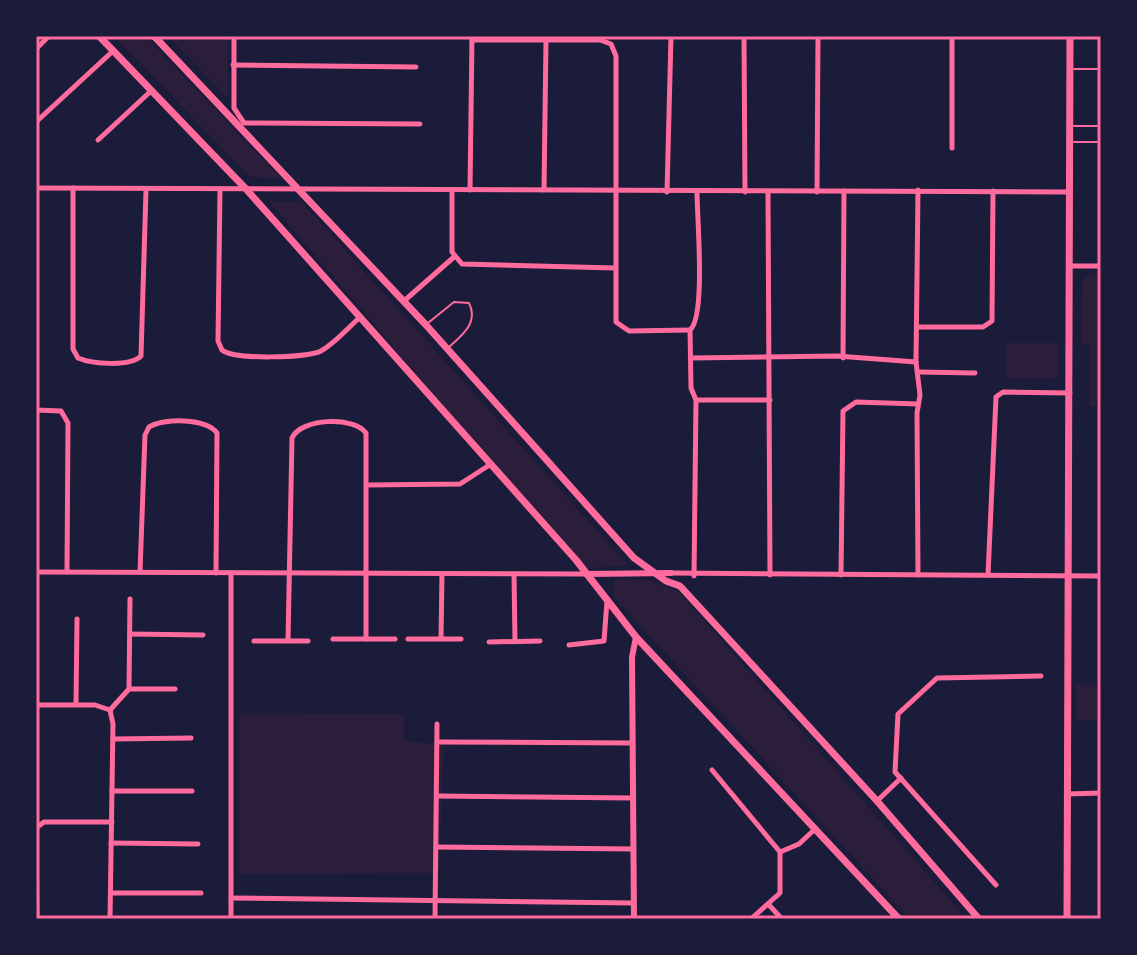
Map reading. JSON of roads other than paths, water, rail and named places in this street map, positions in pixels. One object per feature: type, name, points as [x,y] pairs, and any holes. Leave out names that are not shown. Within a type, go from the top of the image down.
[{"type":"main road","points":[[99,36],[246,189],[491,464],[636,637],[899,919]]},
{"type":"main road","points":[[154,36],[426,325],[634,558],[653,573],[680,586],[877,801],[979,919]]},
{"type":"main road","points":[[1067,919],[1070,36]]},
{"type":"street","points":[[36,49],[49,36]]},
{"type":"street","points":[[234,36],[234,108],[239,120],[250,124],[420,124]]},
{"type":"street","points":[[667,192],[671,36]]},
{"type":"street","points":[[744,36],[745,192]]},
{"type":"street","points":[[817,192],[818,36]]},
{"type":"street","points":[[952,36],[952,148]]},
{"type":"street","points":[[470,190],[472,38],[600,40],[611,44],[616,56],[615,317],[619,327],[629,331],[690,330],[696,325],[699,305],[697,192]]},
{"type":"street","points":[[544,190],[546,40]]},
{"type":"street","points":[[36,122],[113,51]]},
{"type":"street","points":[[233,65],[416,67]]},
{"type":"street","points":[[98,140],[151,91]]},
{"type":"street","points":[[36,188],[1070,192]]},
{"type":"street","points":[[73,188],[73,349],[78,358],[87,361],[131,362],[143,352],[146,190]]},
{"type":"street","points":[[220,189],[218,341],[222,350],[234,356],[310,355],[324,349],[359,318]]},
{"type":"street","points":[[452,190],[454,257]]},
{"type":"street","points":[[918,190],[918,575]]},
{"type":"street","points":[[843,358],[844,191]]},
{"type":"street","points":[[917,327],[983,327],[992,321],[993,191]]},
{"type":"street","points":[[768,192],[770,575]]},
{"type":"street","points":[[454,257],[471,266],[615,268]]},
{"type":"street","points":[[403,302],[454,257]]},
{"type":"street","points":[[1071,266],[1101,266]]},
{"type":"street","points":[[690,330],[691,388],[696,400],[694,576]]},
{"type":"street","points":[[691,358],[770,356],[916,362]]},
{"type":"street","points":[[919,372],[975,373]]},
{"type":"street","points":[[988,575],[996,397],[1003,392],[1071,393]]},
{"type":"street","points":[[696,400],[770,400]]},
{"type":"street","points":[[841,575],[843,411],[856,402],[918,404]]},
{"type":"street","points":[[36,410],[61,411],[68,423],[67,572]]},
{"type":"street","points":[[140,572],[145,435],[149,427],[159,422],[206,424],[217,433],[216,573]]},
{"type":"street","points":[[288,641],[292,438],[297,429],[308,424],[355,424],[364,429],[368,485],[366,639]]},
{"type":"street","points":[[368,485],[460,484],[491,464]]},
{"type":"street","points":[[36,572],[1101,576]]},
{"type":"street","points":[[231,574],[231,919]]},
{"type":"street","points":[[441,638],[442,574]]},
{"type":"street","points":[[514,574],[515,641]]},
{"type":"street","points":[[110,919],[113,739],[110,710],[129,689],[130,599]]},
{"type":"street","points":[[569,645],[604,641],[607,600]]},
{"type":"street","points":[[76,704],[77,619]]},
{"type":"street","points":[[130,634],[203,635]]},
{"type":"street","points":[[634,919],[632,657],[636,637]]},
{"type":"street","points":[[333,639],[395,639]]},
{"type":"street","points":[[408,639],[461,639]]},
{"type":"street","points":[[254,641],[308,641]]},
{"type":"street","points":[[489,642],[540,641]]},
{"type":"street","points":[[996,885],[895,772],[898,714],[937,678],[1041,676]]},
{"type":"street","points":[[129,689],[175,689]]},
{"type":"street","points":[[36,705],[95,705],[110,710]]},
{"type":"street","points":[[435,919],[437,724]]},
{"type":"street","points":[[113,739],[191,738]]},
{"type":"street","points":[[438,742],[633,743]]},
{"type":"street","points":[[712,770],[780,852],[780,893],[751,919]]},
{"type":"street","points":[[877,801],[901,778]]},
{"type":"street","points":[[112,791],[192,791]]},
{"type":"street","points":[[1067,794],[1101,793]]},
{"type":"street","points":[[437,796],[633,798]]},
{"type":"street","points":[[37,919],[36,828],[44,822],[112,822]]},
{"type":"street","points":[[780,852],[799,844],[816,828]]},
{"type":"street","points":[[111,843],[198,844]]},
{"type":"street","points":[[436,847],[633,849]]},
{"type":"street","points":[[111,893],[201,893]]},
{"type":"street","points":[[231,898],[634,903]]},
{"type":"street","points":[[768,904],[782,919]]},
{"type":"lane","points":[[1070,69],[1101,69]]},
{"type":"lane","points":[[1071,126],[1101,126]]},
{"type":"lane","points":[[1071,142],[1101,142]]},
{"type":"lane","points":[[426,325],[454,302],[469,303],[473,313],[471,323],[447,349]]}]
